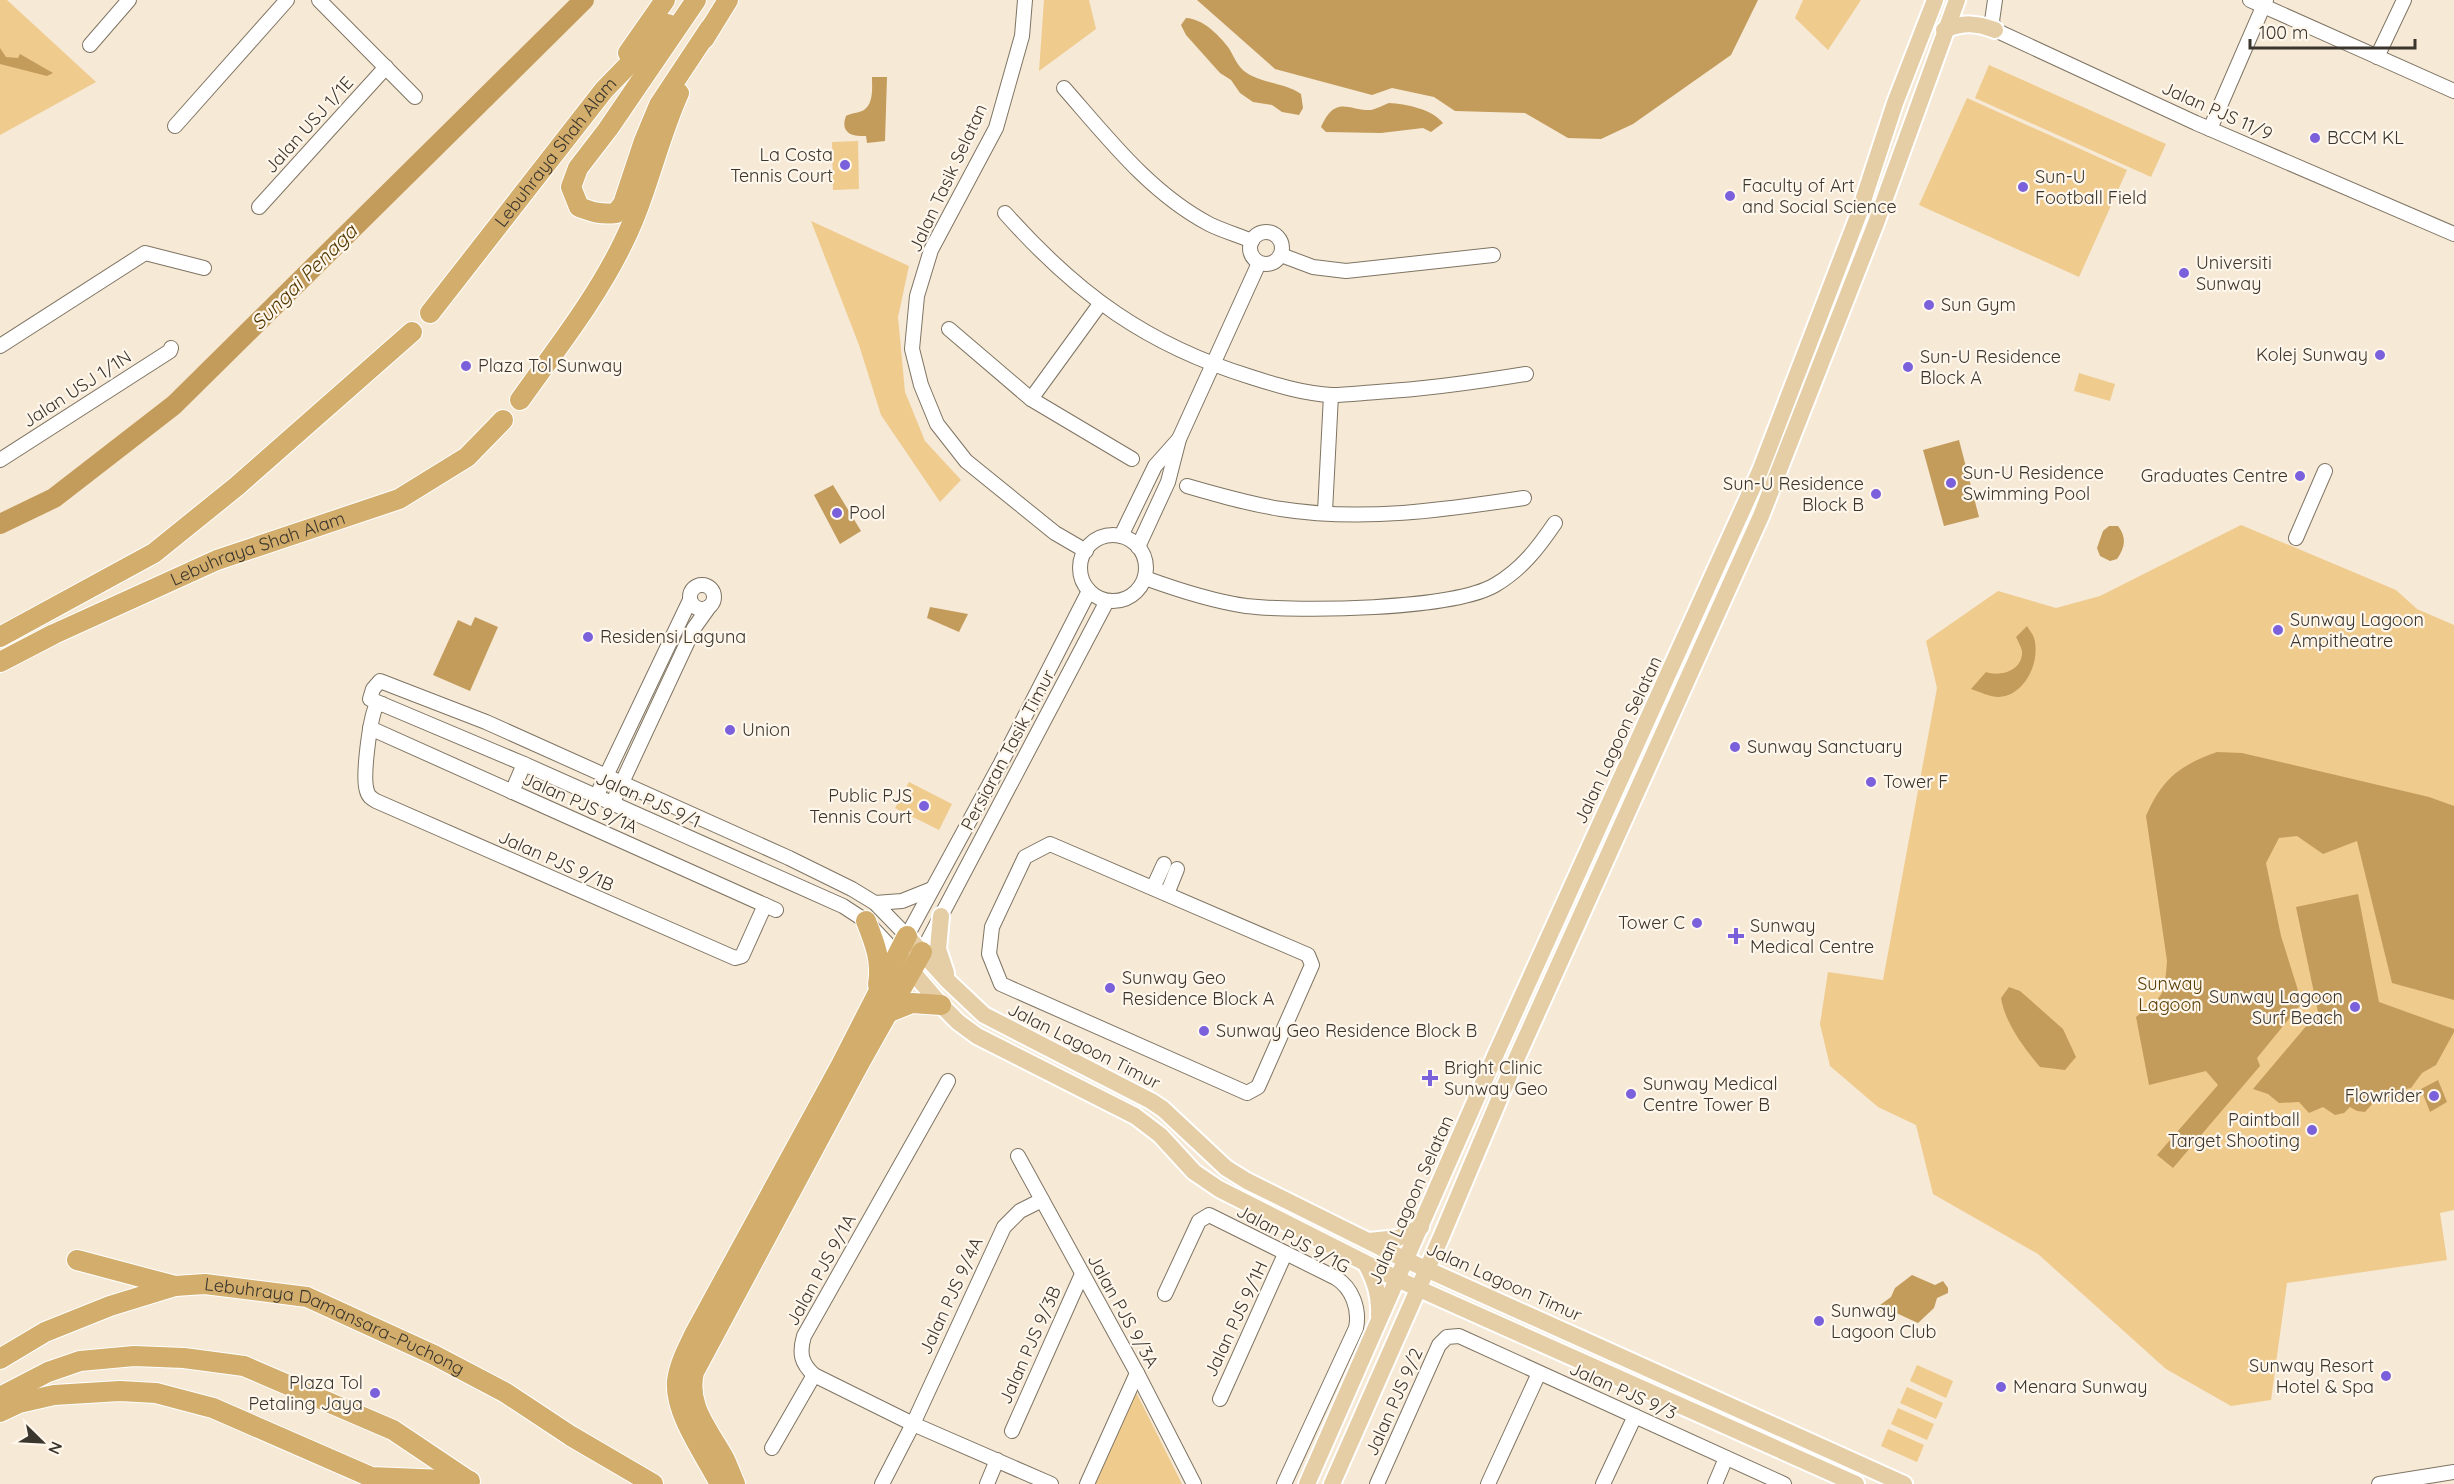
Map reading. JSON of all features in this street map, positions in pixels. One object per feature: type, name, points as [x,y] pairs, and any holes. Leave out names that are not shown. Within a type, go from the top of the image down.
[{"type":"highway","points":[[604,90],[648,22],[666,0]]},
{"type":"highway","points":[[693,0],[608,129],[578,168],[571,187],[579,207],[605,214],[616,213],[623,204],[659,105],[728,0]]},
{"type":"highway","name":"Lebuhraya Shah Alam","points":[[430,313],[509,215],[604,90],[693,0]]},
{"type":"highway","points":[[520,400],[582,313],[623,244],[638,210],[672,108],[710,28]]},
{"type":"highway","name":"Lebuhraya Shah Alam","points":[[0,637],[154,553],[237,486],[412,332]]},
{"type":"highway","name":"Lebuhraya Shah Alam","points":[[0,662],[54,634],[217,560],[399,499],[467,457],[503,420]]},
{"type":"highway","points":[[866,921],[879,954],[878,991]]},
{"type":"highway","points":[[735,1484],[680,1406],[677,1382],[684,1355],[841,1065],[907,936]]},
{"type":"highway","points":[[720,1484],[716,1460],[695,1406],[691,1383],[694,1371],[922,952]]},
{"type":"highway","points":[[887,1013],[912,1003],[940,1005]]},
{"type":"highway","points":[[77,1260],[175,1286]]},
{"type":"highway","name":"Lebuhraya Damansara–Puchong","points":[[0,1359],[45,1332],[110,1306],[175,1286],[205,1284],[307,1297],[434,1355],[506,1393],[571,1436],[653,1484]]},
{"type":"highway","points":[[0,1397],[48,1372],[80,1361],[134,1356],[184,1358],[244,1366],[393,1430],[474,1482]]},
{"type":"highway","points":[[0,1412],[19,1403],[54,1395],[120,1391],[156,1393],[183,1399],[244,1420],[371,1477],[474,1482]]},
{"type":"main road","name":"Jalan Lagoon Selatan","points":[[1307,1484],[1498,1048],[1755,482],[1858,216],[1895,102],[1935,0]]},
{"type":"main road","points":[[1332,1484],[1442,1235],[1514,1064],[1761,516],[1876,223],[1944,30],[1957,0]]},
{"type":"main road","points":[[1944,30],[1966,23],[1978,23],[1995,30]]},
{"type":"main road","points":[[1858,216],[1876,223]]},
{"type":"main road","points":[[941,916],[938,949],[949,982]]},
{"type":"main road","name":"Jalan Lagoon Timur","points":[[907,936],[971,1004],[997,1024],[1151,1101],[1174,1119],[1203,1149],[1247,1182],[1406,1260],[1904,1484]]},
{"type":"main road","points":[[897,954],[940,1005],[958,1022],[977,1036],[1141,1119],[1205,1181],[1267,1215],[1397,1279],[1856,1484]]},
{"type":"main road","points":[[1368,1241],[1398,1238],[1421,1227]]},
{"type":"main road","points":[[1442,1235],[1440,1252],[1442,1263],[1458,1283]]},
{"type":"main road","points":[[1366,1264],[1380,1300],[1379,1322]]},
{"type":"main road","points":[[1403,1325],[1413,1314],[1429,1304],[1451,1302]]},
{"type":"street","points":[[90,45],[129,0]]},
{"type":"street","points":[[175,126],[287,0]]},
{"type":"street","points":[[319,0],[415,97]]},
{"type":"street","name":"Jalan Tasik Selatan","points":[[1025,0],[1022,36],[996,128],[931,250],[917,296],[912,350],[921,385],[937,424],[966,461],[1055,533],[1086,551]]},
{"type":"street","points":[[1995,0],[1992,21],[1995,30]]},
{"type":"street","points":[[2250,0],[2265,3],[2454,91]]},
{"type":"street","points":[[2377,57],[2404,0]]},
{"type":"street","points":[[2210,129],[2265,3]]},
{"type":"street","name":"Jalan PJS 11/9","points":[[1995,30],[2210,129],[2454,234]]},
{"type":"street","name":"Jalan USJ 1/1E","points":[[259,207],[386,67]]},
{"type":"street","points":[[1064,87],[1119,152],[1167,196],[1209,224],[1252,241]]},
{"type":"street","points":[[1005,213],[1034,245],[1100,304],[1162,343],[1212,365],[1272,384],[1331,395],[1431,388],[1526,375]]},
{"type":"street","points":[[1261,234],[1272,234],[1281,241],[1281,255],[1270,264],[1259,262],[1251,254],[1252,241],[1261,234]]},
{"type":"street","points":[[0,346],[145,253],[204,268]]},
{"type":"street","points":[[1281,255],[1313,267],[1346,271],[1493,255]]},
{"type":"street","points":[[1138,547],[1168,482],[1179,439],[1259,262]]},
{"type":"street","points":[[1031,399],[1100,304]]},
{"type":"street","points":[[949,329],[1031,399],[1132,459]]},
{"type":"street","name":"Jalan USJ 1/1N","points":[[0,460],[171,348]]},
{"type":"street","points":[[1325,512],[1331,395]]},
{"type":"street","points":[[1121,536],[1155,466],[1179,439]]},
{"type":"street","points":[[2296,538],[2325,471]]},
{"type":"street","points":[[1187,486],[1282,509],[1366,515],[1432,512],[1524,498]]},
{"type":"street","points":[[1145,578],[1200,597],[1245,605],[1287,609],[1412,604],[1480,592],[1495,585],[1533,555],[1555,523]]},
{"type":"street","points":[[1121,536],[1138,547],[1145,562],[1145,578],[1140,587],[1126,599],[1107,601],[1097,597],[1089,591],[1081,576],[1082,559],[1086,551],[1101,538],[1121,536]]},
{"type":"street","points":[[596,797],[690,600],[691,592],[696,586],[707,587],[714,596],[713,602],[694,628],[612,804]]},
{"type":"street","name":"Persiaran Tasik Timur","points":[[907,936],[1001,763],[1089,591]]},
{"type":"street","points":[[690,600],[697,609],[709,607]]},
{"type":"street","name":"Persiaran Tasik Timur","points":[[922,952],[1107,601]]},
{"type":"street","name":"Jalan PJS 9/1","points":[[897,954],[866,921],[834,901],[524,764],[376,702],[373,690],[380,681],[486,722],[789,858],[875,903],[907,936]]},
{"type":"street","points":[[370,728],[376,702]]},
{"type":"street","name":"Jalan PJS 9/1A","points":[[370,728],[770,908]]},
{"type":"street","name":"Jalan PJS 9/1B","points":[[370,728],[366,788],[371,797],[388,807],[735,958],[742,956],[770,908]]},
{"type":"street","points":[[512,792],[524,764]]},
{"type":"street","points":[[1050,844],[1167,894],[1308,955],[1312,965],[1258,1087],[1247,1093],[1001,984],[989,954],[992,927],[1025,857],[1050,844]]},
{"type":"street","points":[[1153,888],[1164,864]]},
{"type":"street","points":[[1167,894],[1177,869]]},
{"type":"street","points":[[875,903],[902,901],[932,889]]},
{"type":"street","name":"Jalan PJS 9/1A","points":[[814,1375],[805,1366],[801,1357],[804,1336],[948,1081]]},
{"type":"street","name":"Jalan PJS 9/3A","points":[[1018,1156],[1137,1373],[1194,1484]]},
{"type":"street","name":"Jalan PJS 9/4A","points":[[882,1484],[913,1424],[1004,1227],[1011,1217],[1042,1200]]},
{"type":"street","name":"Jalan PJS 9/1G","points":[[1165,1294],[1199,1221],[1209,1215],[1344,1283],[1357,1310],[1356,1328],[1284,1484]]},
{"type":"street","name":"Jalan PJS 9/1H","points":[[1220,1399],[1286,1254]]},
{"type":"street","name":"Jalan PJS 9/3B","points":[[1012,1431],[1082,1274]]},
{"type":"street","name":"Jalan PJS 9/3","points":[[1447,1336],[1459,1335],[1784,1484]]},
{"type":"street","name":"Jalan PJS 9/2","points":[[1377,1484],[1439,1345],[1447,1336]]},
{"type":"street","points":[[1087,1484],[1137,1373]]},
{"type":"street","points":[[1488,1484],[1539,1373]]},
{"type":"street","points":[[772,1448],[814,1375],[913,1424],[1051,1484]]},
{"type":"street","points":[[1604,1484],[1635,1416]]},
{"type":"street","points":[[1714,1484],[1726,1458]]},
{"type":"street","points":[[987,1484],[997,1460]]},
{"type":"street","points":[[2379,1484],[2454,1472]]},
{"type":"green space","points":[[0,0],[7,0],[96,82],[0,135]]},
{"type":"green space","points":[[1044,0],[1089,0],[1096,29],[1039,71]]},
{"type":"green space","points":[[1803,0],[1861,0],[1828,50],[1795,18]]},
{"type":"green space","points":[[1989,65],[2166,144],[2151,177],[1975,98]]},
{"type":"green space","name":"Sun-U Football Field","points":[[1967,98],[2127,170],[2079,277],[1919,205]]},
{"type":"green space","name":"La Costa Tennis Court","points":[[858,141],[859,189],[833,190],[832,142]]},
{"type":"green space","points":[[811,221],[909,266],[898,317],[905,392],[925,441],[961,480],[940,502],[881,415],[859,345]]},
{"type":"green space","points":[[2079,373],[2115,384],[2110,401],[2074,391]]},
{"type":"green space","name":"Sunway Lagoon","points":[[2241,525],[2396,590],[2417,609],[2454,625],[2454,1210],[2440,1213],[2447,1260],[2287,1283],[2271,1400],[2231,1406],[2166,1369],[2038,1254],[1933,1194],[1916,1125],[1878,1107],[1830,1066],[1820,1024],[1828,972],[1883,980],[1937,688],[1926,641],[1998,591],[2056,608],[2100,596]]},
{"type":"green space","name":"Public PJS Tennis Court","points":[[909,782],[952,804],[939,830],[895,808]]},
{"type":"green space","points":[[1917,1365],[1953,1381],[1946,1398],[1910,1381]]},
{"type":"green space","points":[[1907,1387],[1943,1403],[1936,1419],[1900,1403]]},
{"type":"green space","points":[[1136,1392],[1182,1484],[1094,1484]]},
{"type":"green space","points":[[1898,1408],[1934,1424],[1927,1440],[1891,1424]]},
{"type":"green space","points":[[1888,1429],[1924,1445],[1917,1462],[1881,1446]]},
{"type":"shaded area","points":[[1197,0],[1758,0],[1731,55],[1633,124],[1601,139],[1568,138],[1525,113],[1455,111],[1434,97],[1392,88],[1372,95],[1275,69]]},
{"type":"shaded area","points":[[1186,18],[1198,21],[1215,32],[1244,71],[1301,94],[1303,108],[1299,115],[1282,112],[1272,105],[1253,102],[1240,93],[1231,80],[1220,73],[1186,35],[1181,25]]},
{"type":"shaded area","points":[[0,48],[6,57],[18,58],[20,54],[53,73],[47,76],[0,64]]},
{"type":"shaded area","points":[[872,77],[887,77],[885,141],[867,143],[866,136],[851,134],[844,126],[846,116],[867,107],[872,95]]},
{"type":"shaded area","points":[[1389,103],[1426,111],[1443,123],[1431,132],[1423,128],[1381,133],[1326,132],[1321,127],[1337,107],[1371,110]]},
{"type":"shaded area","name":"Sun-U Residence Swimming Pool","points":[[1959,440],[1979,517],[1944,526],[1923,450]]},
{"type":"shaded area","name":"Pool","points":[[833,485],[861,531],[840,544],[814,495]]},
{"type":"shaded area","points":[[2109,526],[2118,526],[2124,542],[2117,559],[2110,561],[2100,556],[2097,548],[2103,531]]},
{"type":"shaded area","points":[[930,607],[968,614],[959,632],[927,618]]},
{"type":"shaded area","points":[[475,617],[498,627],[470,691],[433,675],[458,620],[471,626]]},
{"type":"shaded area","points":[[2027,626],[2036,647],[2033,667],[2023,684],[2016,691],[1999,697],[1971,689],[1986,672],[1998,674],[2015,668],[2022,651],[2016,637]]},
{"type":"shaded area","points":[[2217,752],[2242,753],[2429,797],[2454,806],[2454,1000],[2392,983],[2357,841],[2323,854],[2297,836],[2279,838],[2266,863],[2281,936],[2302,1003],[2257,1058],[2260,1066],[2173,1168],[2157,1155],[2218,1085],[2206,1071],[2149,1085],[2136,1017],[2161,995],[2165,983],[2167,961],[2146,816],[2159,792],[2174,775],[2193,762]]},
{"type":"shaded area","name":"Sunway Lagoon Surf Beach","points":[[2358,894],[2379,1002],[2454,1029],[2454,1032],[2436,1065],[2422,1073],[2411,1088],[2393,1092],[2385,1103],[2374,1102],[2365,1112],[2350,1107],[2344,1113],[2335,1115],[2323,1107],[2309,1113],[2299,1102],[2279,1103],[2268,1094],[2253,1089],[2318,1012],[2296,907]]},
{"type":"shaded area","points":[[2009,987],[2020,991],[2063,1029],[2076,1057],[2065,1070],[2040,1067],[2022,1043],[2003,1007],[2001,998]]},
{"type":"shaded area","name":"Flowrider","points":[[2438,1080],[2447,1102],[2430,1112],[2421,1089]]},
{"type":"shaded area","points":[[1912,1275],[1935,1285],[1943,1281],[1948,1288],[1948,1293],[1937,1298],[1934,1308],[1918,1323],[1894,1312],[1884,1315],[1880,1311],[1880,1305],[1891,1297],[1895,1288]]},
{"type":"waterway","name":"Sungai Penaga","points":[[0,524],[54,498],[174,405],[584,0]]},
{"type":"place","name":"BCCM KL","points":[[2315,138]]},
{"type":"place","name":"La Costa Tennis Court","points":[[845,165]]},
{"type":"place","name":"Sun-U Football Field","points":[[2023,187]]},
{"type":"place","name":"Faculty of Art and Social Science","points":[[1730,196]]},
{"type":"place","name":"Universiti Sunway","points":[[2184,273]]},
{"type":"place","name":"Sun Gym","points":[[1929,305]]},
{"type":"place","name":"Kolej Sunway","points":[[2380,355]]},
{"type":"place","name":"Plaza Tol Sunway","points":[[466,366]]},
{"type":"place","name":"Sun-U Residence Block A","points":[[1908,367]]},
{"type":"place","name":"Graduates Centre","points":[[2300,476]]},
{"type":"place","name":"Sun-U Residence Swimming Pool","points":[[1951,483]]},
{"type":"place","name":"Sun-U Residence Block B","points":[[1876,494]]},
{"type":"place","name":"Pool","points":[[837,513]]},
{"type":"place","name":"Sunway Lagoon Ampitheatre","points":[[2278,630]]},
{"type":"place","name":"Residensi Laguna","points":[[588,637]]},
{"type":"place","name":"Union","points":[[730,730]]},
{"type":"place","name":"Sunway Sanctuary","points":[[1735,747]]},
{"type":"place","name":"Tower F","points":[[1871,782]]},
{"type":"place","name":"Public PJS Tennis Court","points":[[924,806]]},
{"type":"place","name":"Tower C","points":[[1697,923]]},
{"type":"place","name":"Sunway Medical Centre","points":[[1736,936]]},
{"type":"place","name":"Sunway Geo Residence Block A","points":[[1110,988]]},
{"type":"place","name":"Sunway Lagoon Surf Beach","points":[[2355,1007]]},
{"type":"place","name":"Sunway Geo Residence Block B","points":[[1204,1031]]},
{"type":"place","name":"Bright Clinic Sunway Geo","points":[[1430,1078]]},
{"type":"place","name":"Sunway Medical Centre Tower B","points":[[1631,1094]]},
{"type":"place","name":"Flowrider","points":[[2434,1096]]},
{"type":"place","name":"Paintball Target Shooting","points":[[2312,1130]]},
{"type":"place","name":"Sunway Lagoon Club","points":[[1819,1321]]},
{"type":"place","name":"Sunway Resort Hotel & Spa","points":[[2386,1376]]},
{"type":"place","name":"Menara Sunway","points":[[2001,1387]]},
{"type":"place","name":"Plaza Tol Petaling Jaya","points":[[375,1393]]}]
